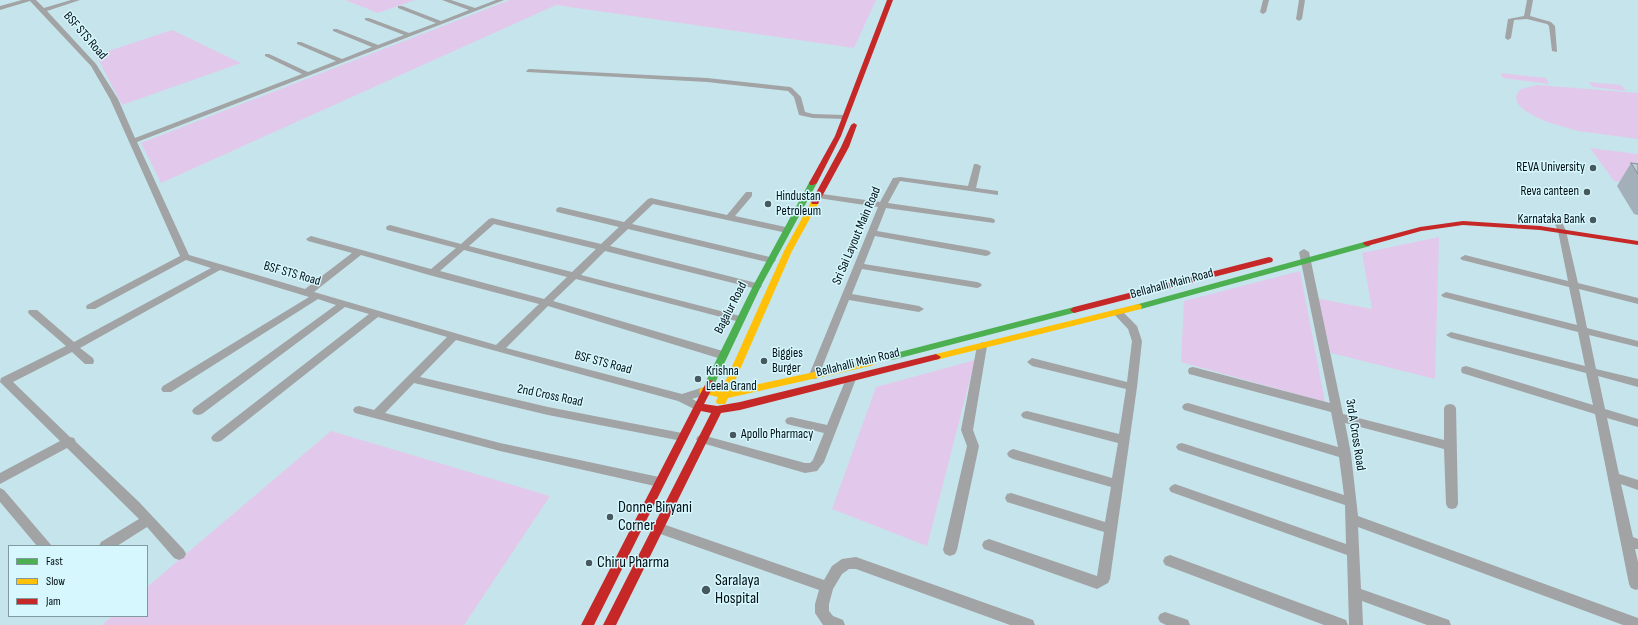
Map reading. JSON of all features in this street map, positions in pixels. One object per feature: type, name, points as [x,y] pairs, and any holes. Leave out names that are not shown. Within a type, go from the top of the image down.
[{"type":"main road","name":"Bagalur Road","points":[[587,625],[698,407],[704,391],[740,319],[838,136],[890,0]]},
{"type":"main road","points":[[865,93],[870,74],[899,0]]},
{"type":"main road","points":[[609,625],[717,410],[788,251],[845,147],[856,118]]},
{"type":"main road","name":"Bellahalli Main Road","points":[[698,407],[717,410],[740,406],[1117,312],[1301,256],[1431,220],[1456,217],[1535,221],[1561,228],[1638,243]]},
{"type":"main road","name":"Bellahalli Main Road","points":[[1561,228],[1638,236]]},
{"type":"main road","name":"Bellahalli Main Road","points":[[723,395],[880,360],[1280,258]]},
{"type":"main road","points":[[704,391],[723,395]]},
{"type":"street","points":[[1,7],[28,0]]},
{"type":"street","name":"BSF STS Road","points":[[33,0],[94,65],[114,99],[185,258],[498,349],[682,398],[698,407]]},
{"type":"street","points":[[43,10],[75,0]]},
{"type":"street","points":[[445,0],[475,10]]},
{"type":"street","points":[[133,141],[501,0]]},
{"type":"street","points":[[1263,12],[1266,0]]},
{"type":"street","points":[[1299,19],[1302,0]]},
{"type":"street","points":[[1527,17],[1530,0]]},
{"type":"street","points":[[400,7],[442,22]]},
{"type":"street","points":[[1508,38],[1511,19],[1527,17],[1549,23],[1552,26],[1555,51]]},
{"type":"street","points":[[367,19],[409,35]]},
{"type":"street","points":[[335,30],[378,47]]},
{"type":"street","points":[[299,43],[342,61]]},
{"type":"street","points":[[266,55],[307,74]]},
{"type":"street","points":[[529,71],[707,80],[790,89],[797,97],[802,113],[813,116],[845,116]]},
{"type":"street","points":[[971,189],[977,166]]},
{"type":"street","name":"Sri Sai Layout Main Road","points":[[814,375],[884,205],[897,179],[995,193]]},
{"type":"street","points":[[729,218],[749,194]]},
{"type":"street","points":[[818,195],[991,221]]},
{"type":"street","points":[[498,349],[651,201],[787,230]]},
{"type":"street","points":[[560,210],[771,260]]},
{"type":"street","points":[[432,273],[492,221],[757,286]]},
{"type":"street","points":[[390,228],[740,319]]},
{"type":"street","points":[[1561,228],[1613,477],[1632,542],[1636,584]]},
{"type":"street","points":[[872,234],[986,253]]},
{"type":"street","points":[[311,239],[546,303],[722,355]]},
{"type":"street","points":[[306,293],[359,252]]},
{"type":"street","name":"3rd A Cross Road","points":[[1301,256],[1345,454],[1351,502],[1356,593],[1356,625]]},
{"type":"street","points":[[91,307],[185,258]]},
{"type":"street","points":[[1464,258],[1638,301]]},
{"type":"street","points":[[860,266],[977,286]]},
{"type":"street","points":[[178,554],[148,520],[70,441],[2,380],[73,347],[219,268]]},
{"type":"street","points":[[1446,295],[1638,344]]},
{"type":"street","points":[[167,389],[317,296]]},
{"type":"street","points":[[846,296],[919,309]]},
{"type":"street","points":[[198,411],[343,304]]},
{"type":"street","points":[[33,312],[89,361]]},
{"type":"street","points":[[989,545],[1097,583],[1104,579],[1110,529],[1132,387],[1136,334],[1134,328],[1117,312]]},
{"type":"street","points":[[218,438],[377,313]]},
{"type":"street","points":[[1451,335],[1638,383]]},
{"type":"street","points":[[377,414],[454,336]]},
{"type":"street","points":[[950,550],[974,446],[967,430],[982,346]]},
{"type":"street","points":[[1032,362],[1132,387]]},
{"type":"street","points":[[1466,370],[1638,423]]},
{"type":"street","points":[[1193,371],[1450,446]]},
{"type":"street","name":"2nd Cross Road","points":[[412,379],[548,411],[682,437]]},
{"type":"street","points":[[702,439],[809,468],[816,466],[832,430],[851,379]]},
{"type":"street","points":[[682,398],[704,391]]},
{"type":"street","points":[[1188,407],[1345,454]]},
{"type":"street","points":[[1450,408],[1452,504]]},
{"type":"street","points":[[359,410],[500,447],[659,482]]},
{"type":"street","points":[[1027,415],[1124,440]]},
{"type":"street","points":[[791,421],[832,430]]},
{"type":"street","points":[[0,479],[70,441]]},
{"type":"street","points":[[1182,447],[1351,502]]},
{"type":"street","points":[[1013,454],[1118,484]]},
{"type":"street","points":[[1613,477],[1638,485]]},
{"type":"street","points":[[1175,489],[1353,552]]},
{"type":"street","points":[[0,493],[44,545]]},
{"type":"street","points":[[1011,498],[1110,529]]},
{"type":"street","points":[[1352,519],[1638,624]]},
{"type":"street","points":[[108,545],[148,520]]},
{"type":"street","points":[[657,527],[827,587]]},
{"type":"street","points":[[1170,561],[1341,625]]},
{"type":"street","points":[[838,625],[828,621],[822,613],[822,604],[827,587],[837,570],[847,563],[856,563],[1028,625]]},
{"type":"street","points":[[1356,593],[1444,625]]},
{"type":"street","points":[[1165,618],[1183,625]]},
{"type":"shaded area","points":[[345,0],[415,0],[378,13]]},
{"type":"shaded area","points":[[510,0],[876,0],[854,48],[556,5],[161,183],[141,143]]},
{"type":"shaded area","points":[[172,30],[241,63],[122,105],[96,55]]},
{"type":"shaded area","points":[[1500,73],[1546,78],[1549,84],[1503,78]]},
{"type":"shaded area","points":[[1588,82],[1621,85],[1626,91],[1593,87]]},
{"type":"shaded area","points":[[1537,85],[1638,93],[1638,139],[1578,131],[1547,122],[1534,116],[1518,104],[1516,98],[1517,93],[1521,89]]},
{"type":"shaded area","points":[[1590,148],[1638,154],[1638,184],[1614,181]]},
{"type":"shaded area","points":[[1439,237],[1435,379],[1331,353],[1316,298],[1372,309],[1362,253]]},
{"type":"shaded area","points":[[1300,271],[1325,402],[1181,362],[1184,301]]},
{"type":"shaded area","points":[[975,360],[927,546],[832,509],[876,387]]},
{"type":"shaded area","points":[[331,431],[550,496],[464,625],[102,625],[111,617],[148,617],[148,586]]},
{"type":"building","points":[[1631,163],[1638,164],[1638,174]]},
{"type":"traffic: fast","points":[[710,383],[757,286],[813,183]]},
{"type":"traffic: fast","points":[[1138,307],[1367,244]]},
{"type":"traffic: fast","points":[[892,357],[1074,310]]},
{"type":"traffic: slow","points":[[721,401],[788,251],[815,202]]},
{"type":"traffic: slow","points":[[936,357],[1138,307]]},
{"type":"traffic: slow","points":[[704,391],[723,395],[870,363]]},
{"type":"traffic: jam","points":[[813,183],[838,136],[890,0]]},
{"type":"traffic: jam","points":[[815,202],[845,147],[854,125]]},
{"type":"traffic: jam","points":[[1367,244],[1420,229],[1463,223],[1540,228],[1638,243]]},
{"type":"traffic: jam","points":[[1074,310],[1269,260]]},
{"type":"traffic: jam","points":[[710,383],[698,407],[717,410],[740,406],[936,357]]},
{"type":"traffic: jam","points":[[587,625],[698,407]]},
{"type":"traffic: jam","points":[[609,625],[717,410]]},
{"type":"place","name":"REVA University","points":[[1593,168]]},
{"type":"place","name":"Reva canteen","points":[[1587,192]]},
{"type":"place","name":"Hindustan Petroleum","points":[[768,204]]},
{"type":"place","name":"Karnataka Bank","points":[[1593,220]]},
{"type":"place","name":"Biggies Burger","points":[[764,361]]},
{"type":"place","name":"Krishna Leela Grand","points":[[698,379]]},
{"type":"place","name":"Apollo Pharmacy","points":[[733,435]]},
{"type":"place","name":"Donne Biryani Corner","points":[[610,517]]},
{"type":"place","name":"Chiru Pharma","points":[[589,563]]},
{"type":"place","name":"Saralaya Hospital","points":[[706,590]]}]
